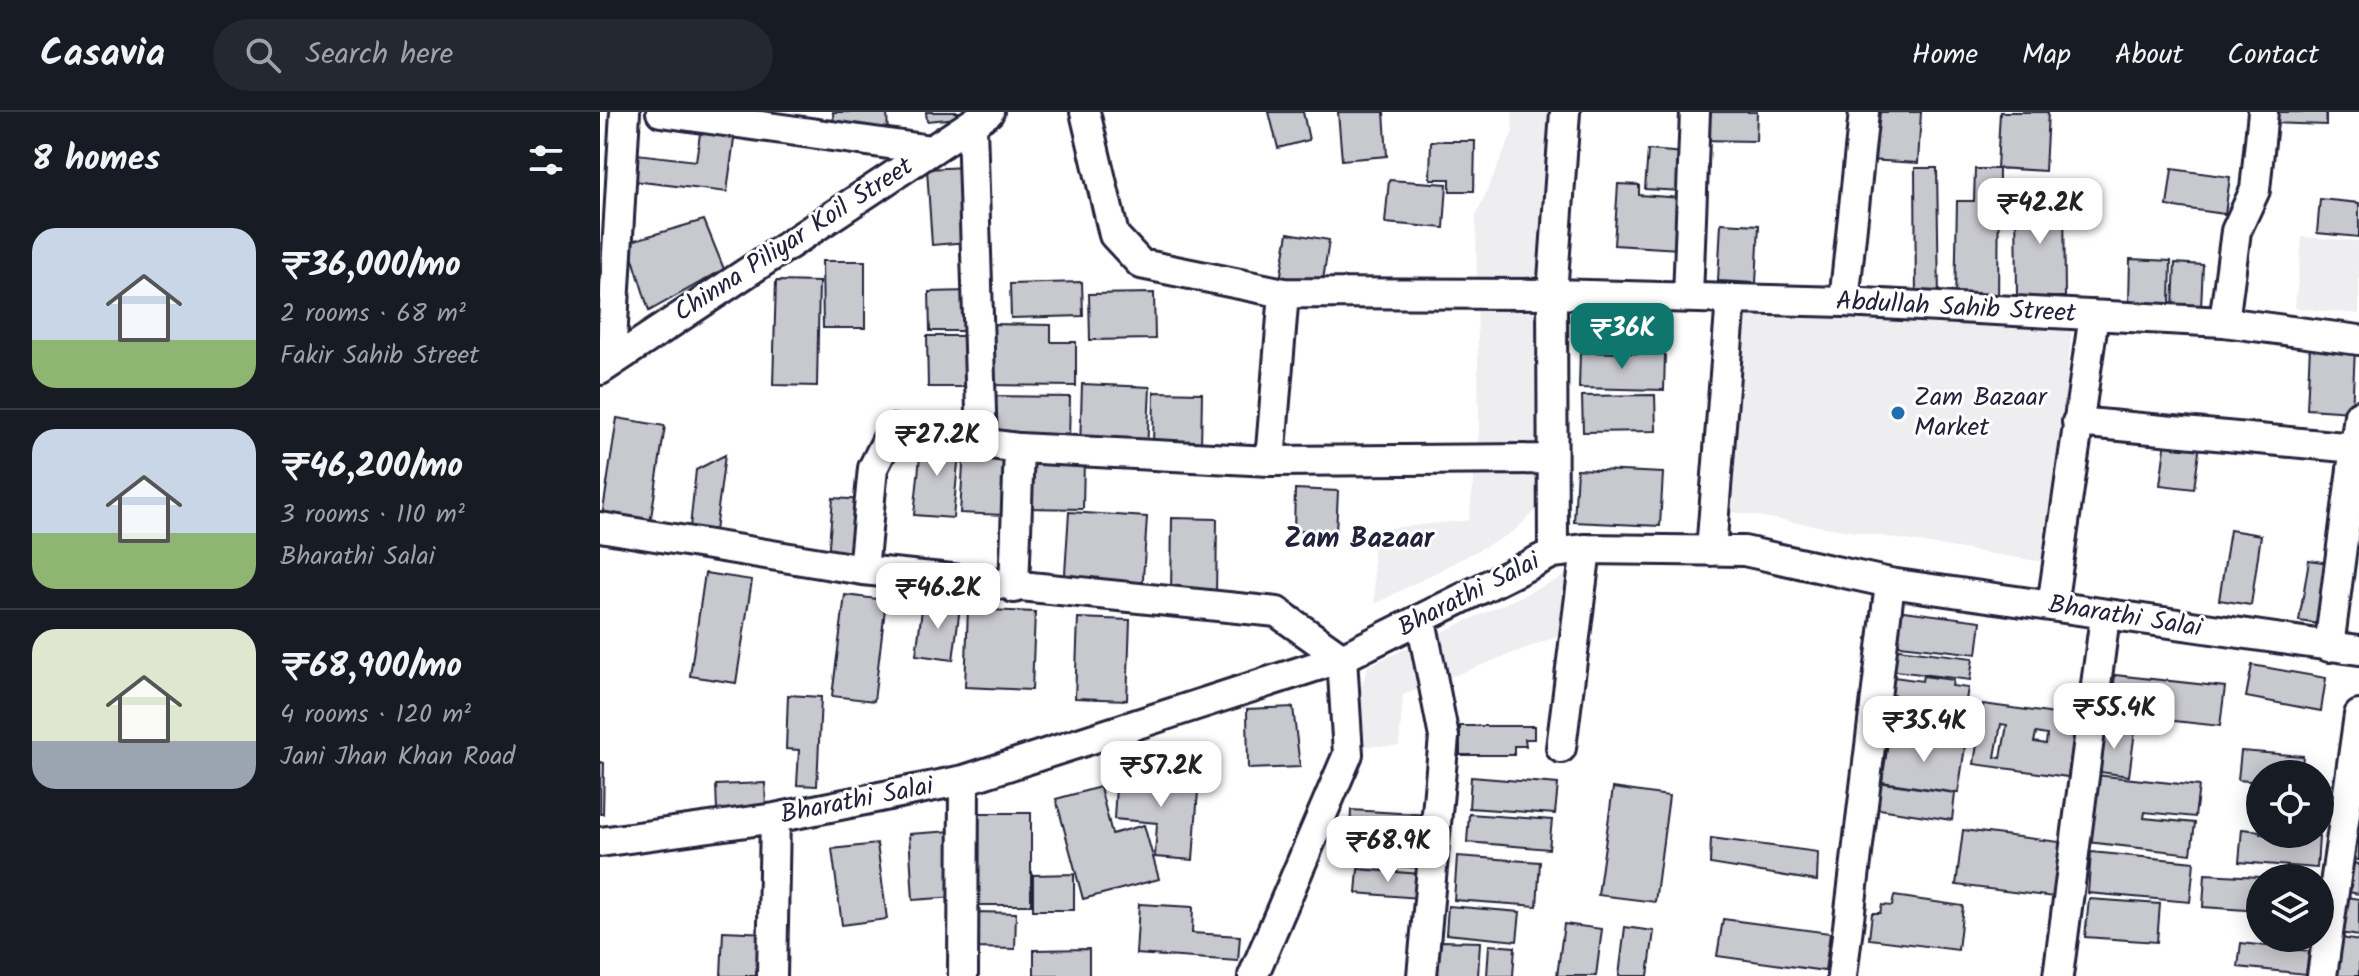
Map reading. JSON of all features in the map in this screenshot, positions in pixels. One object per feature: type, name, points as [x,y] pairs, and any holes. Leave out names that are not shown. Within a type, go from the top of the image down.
[{"type":"street","points":[[604,363],[625,112]]},
{"type":"street","points":[[661,112],[820,124],[931,150]]},
{"type":"street","name":"Abdullah Sahib Street","points":[[1085,112],[1114,235],[1141,264],[1284,293],[1552,294],[1844,302],[2224,322],[2359,340]]},
{"type":"street","points":[[1553,553],[1552,294],[1565,112]]},
{"type":"street","points":[[1688,297],[1695,112]]},
{"type":"street","points":[[1844,302],[1864,112]]},
{"type":"street","points":[[2224,322],[2236,231],[2255,190],[2263,112]]},
{"type":"street","points":[[981,119],[982,443]]},
{"type":"street","name":"Chinna Piliyar Koil Street","points":[[604,363],[981,119]]},
{"type":"street","points":[[1270,461],[1284,293]]},
{"type":"street","points":[[1711,551],[1731,299]]},
{"type":"street","points":[[2052,606],[2094,315]]},
{"type":"street","points":[[2329,647],[2359,415]]},
{"type":"street","points":[[2077,422],[2355,448]]},
{"type":"street","points":[[863,570],[873,468],[892,430],[1019,448],[1270,461],[1552,459]]},
{"type":"street","points":[[1014,588],[1019,448]]},
{"type":"street","points":[[600,527],[863,570],[1014,588],[1277,612],[1342,658],[1348,754],[1253,976]]},
{"type":"street","points":[[1561,748],[1586,549]]},
{"type":"street","name":"Bharathi Salai","points":[[600,842],[775,818],[964,780],[1342,658],[1553,553],[1586,549],[1744,551],[1890,583],[2359,650]]},
{"type":"street","points":[[1842,976],[1890,583]]},
{"type":"street","points":[[2058,976],[2105,616]]},
{"type":"street","points":[[1421,620],[1444,737],[1422,976]]},
{"type":"street","points":[[2322,976],[2359,715]]},
{"type":"street","points":[[963,976],[964,780]]},
{"type":"street","points":[[772,976],[775,818]]},
{"type":"shaded area","points":[[1512,112],[1553,112],[1541,505],[1513,532],[1375,604],[1372,530],[1469,520],[1479,432],[1476,216],[1513,131]]},
{"type":"shaded area","points":[[2302,237],[2359,241],[2359,314],[2295,308]]},
{"type":"shaded area","name":"Zam Bazaar Market","points":[[1738,303],[2073,315],[2049,563],[1726,511]]},
{"type":"shaded area","points":[[1576,571],[1579,628],[1403,695],[1399,746],[1364,746],[1360,692],[1368,666]]},
{"type":"building","points":[[833,112],[887,112],[888,134],[834,130]]},
{"type":"building","points":[[926,112],[958,112],[958,118],[927,121]]},
{"type":"building","points":[[1269,112],[1303,112],[1309,140],[1278,148]]},
{"type":"building","points":[[1338,112],[1384,112],[1387,156],[1342,160]]},
{"type":"building","points":[[1698,112],[1757,112],[1756,141],[1697,140]]},
{"type":"building","points":[[1871,112],[1921,112],[1918,163],[1868,160]]},
{"type":"building","points":[[2000,112],[2048,112],[2045,171],[1997,168]]},
{"type":"building","points":[[2272,112],[2326,112],[2326,125],[2272,123]]},
{"type":"building","points":[[701,127],[735,131],[727,192],[634,181],[637,154],[696,161]]},
{"type":"building","points":[[1431,141],[1475,141],[1474,191],[1450,191],[1450,179],[1430,179]]},
{"type":"building","points":[[1648,150],[1685,153],[1683,191],[1645,189]]},
{"type":"building","points":[[964,167],[968,242],[932,245],[927,169]]},
{"type":"building","points":[[1915,168],[1937,168],[1939,300],[1916,301]]},
{"type":"building","points":[[1975,169],[1999,169],[1998,305],[1955,305],[1957,201],[1974,201]]},
{"type":"building","points":[[2172,169],[2230,177],[2225,214],[2167,206]]},
{"type":"building","points":[[1389,180],[1447,184],[1444,228],[1385,223]]},
{"type":"building","points":[[1618,184],[1639,185],[1639,195],[1683,198],[1679,249],[1614,245]]},
{"type":"building","points":[[2016,196],[2064,196],[2065,297],[2017,297]]},
{"type":"building","points":[[2320,199],[2359,203],[2359,237],[2317,233]]},
{"type":"building","points":[[704,220],[724,269],[649,311],[628,242]]},
{"type":"building","points":[[1721,223],[1759,225],[1756,283],[1718,281]]},
{"type":"building","points":[[1288,233],[1329,240],[1322,287],[1280,280]]},
{"type":"building","points":[[2130,259],[2171,261],[2170,304],[2129,304]]},
{"type":"building","points":[[822,261],[865,261],[865,328],[823,328]]},
{"type":"building","points":[[2175,263],[2203,265],[2201,308],[2173,307]]},
{"type":"building","points":[[776,281],[819,282],[817,386],[773,385]]},
{"type":"building","points":[[1082,282],[1083,316],[1011,318],[1010,284]]},
{"type":"building","points":[[969,291],[970,331],[930,331],[929,292]]},
{"type":"building","points":[[1154,293],[1155,339],[1090,340],[1089,294]]},
{"type":"building","points":[[1582,305],[1669,308],[1668,349],[1580,346]]},
{"type":"building","points":[[987,324],[1051,325],[1051,342],[1076,342],[1076,386],[986,385]]},
{"type":"building","points":[[927,336],[967,336],[968,387],[928,387]]},
{"type":"building","points":[[2310,346],[2355,349],[2352,412],[2307,409]]},
{"type":"building","points":[[1580,352],[1665,354],[1664,390],[1579,388]]},
{"type":"building","points":[[1082,384],[1150,387],[1147,451],[1080,448]]},
{"type":"building","points":[[1154,392],[1202,393],[1201,449],[1153,448]]},
{"type":"building","points":[[1655,395],[1656,431],[1583,432],[1582,396]]},
{"type":"building","points":[[990,396],[1070,397],[1069,441],[990,440]]},
{"type":"building","points":[[617,418],[665,426],[650,524],[602,517]]},
{"type":"building","points":[[2167,432],[2201,436],[2194,489],[2160,485]]},
{"type":"building","points":[[922,437],[960,441],[953,518],[914,515]]},
{"type":"building","points":[[964,449],[1006,452],[1003,515],[960,513]]},
{"type":"building","points":[[725,455],[714,539],[689,537],[696,470]]},
{"type":"building","points":[[1027,455],[1084,457],[1083,509],[1026,508]]},
{"type":"building","points":[[1577,469],[1663,473],[1660,526],[1574,522]]},
{"type":"building","points":[[1295,489],[1338,491],[1336,532],[1294,531]]},
{"type":"building","points":[[833,498],[865,500],[861,559],[828,557]]},
{"type":"building","points":[[1069,512],[1147,517],[1142,594],[1064,589]]},
{"type":"building","points":[[1172,518],[1217,519],[1216,597],[1171,596]]},
{"type":"building","points":[[2230,530],[2261,535],[2251,605],[2219,600]]},
{"type":"building","points":[[2309,560],[2337,564],[2327,625],[2299,621]]},
{"type":"building","points":[[705,573],[752,580],[736,683],[690,676]]},
{"type":"building","points":[[845,595],[886,600],[874,701],[832,696]]},
{"type":"building","points":[[923,602],[960,607],[953,660],[916,655]]},
{"type":"building","points":[[968,609],[1035,612],[1032,690],[965,687]]},
{"type":"building","points":[[1896,610],[1981,621],[1977,654],[1892,644]]},
{"type":"building","points":[[1078,618],[1130,620],[1127,700],[1075,698]]},
{"type":"building","points":[[1890,648],[1973,658],[1970,680],[1887,670]]},
{"type":"building","points":[[2252,665],[2326,678],[2321,711],[2246,697]]},
{"type":"building","points":[[2115,675],[2225,687],[2220,726],[2110,714]]},
{"type":"building","points":[[1887,676],[1922,681],[1923,676],[1953,680],[1952,686],[1968,688],[1965,706],[1885,694]]},
{"type":"building","points":[[788,695],[821,697],[817,786],[797,785],[799,750],[786,749]]},
{"type":"building","points":[[1885,698],[1972,709],[1968,741],[1881,730]]},
{"type":"building","points":[[1983,704],[2077,717],[2068,777],[1974,764]],"holes":[[[2001,724],[2007,725],[2001,758],[1995,757]],[[2036,733],[2047,735],[2046,744],[2034,742]]]},
{"type":"building","points":[[1293,707],[1300,767],[1248,769],[1247,709]]},
{"type":"building","points":[[1460,726],[1534,726],[1534,739],[1525,739],[1526,746],[1514,746],[1514,755],[1460,755]]},
{"type":"building","points":[[2099,726],[2135,731],[2129,776],[2093,771]]},
{"type":"building","points":[[1889,736],[1965,747],[1958,793],[1882,782]]},
{"type":"building","points":[[2241,751],[2303,756],[2303,760],[2246,760],[2246,781],[2238,780]]},
{"type":"building","points":[[600,762],[604,763],[603,814],[600,814]]},
{"type":"building","points":[[1117,770],[1199,777],[1193,860],[1155,857],[1157,823],[1114,819]]},
{"type":"building","points":[[2095,775],[2199,786],[2195,817],[2145,812],[2144,818],[2195,823],[2191,854],[2088,842]]},
{"type":"building","points":[[1471,777],[1558,784],[1555,814],[1469,808]]},
{"type":"building","points":[[1869,781],[1955,793],[1952,820],[1866,807]]},
{"type":"building","points":[[765,783],[766,809],[717,811],[716,785]]},
{"type":"building","points":[[1100,787],[1112,834],[1144,825],[1159,879],[1083,899],[1056,799]]},
{"type":"building","points":[[1613,788],[1669,796],[1655,902],[1598,895]]},
{"type":"building","points":[[1351,810],[1429,815],[1427,839],[1350,834]]},
{"type":"building","points":[[978,813],[1031,813],[1031,905],[978,905]]},
{"type":"building","points":[[1469,814],[1552,820],[1549,849],[1467,842]]},
{"type":"building","points":[[2242,829],[2246,829],[2246,848],[2318,848],[2317,864],[2239,862]]},
{"type":"building","points":[[1963,830],[2060,842],[2054,897],[1956,885]]},
{"type":"building","points":[[952,831],[955,897],[913,900],[909,834]]},
{"type":"building","points":[[2349,832],[2359,834],[2359,860],[2344,858]]},
{"type":"building","points":[[1353,838],[1426,842],[1425,868],[1351,864]]},
{"type":"building","points":[[1711,838],[1818,852],[1817,881],[1710,864]]},
{"type":"building","points":[[877,844],[887,919],[842,925],[832,849]]},
{"type":"building","points":[[2091,852],[2194,862],[2190,902],[2088,893]]},
{"type":"building","points":[[1457,856],[1540,862],[1537,906],[1454,900]]},
{"type":"building","points":[[2344,862],[2359,864],[2359,894],[2338,890]]},
{"type":"building","points":[[1358,869],[1421,874],[1419,898],[1356,893]]},
{"type":"building","points":[[1074,874],[1074,910],[1033,910],[1033,875]]},
{"type":"building","points":[[2205,874],[2246,876],[2246,910],[2203,907]]},
{"type":"building","points":[[1894,896],[1963,906],[1958,950],[1869,939],[1872,913],[1880,913],[1882,905],[1892,906]]},
{"type":"building","points":[[2347,897],[2359,899],[2359,936],[2340,933]]},
{"type":"building","points":[[2089,899],[2160,904],[2157,942],[2085,937]]},
{"type":"building","points":[[1139,904],[1193,907],[1192,933],[1240,936],[1238,961],[1136,954]]},
{"type":"building","points":[[1448,906],[1520,912],[1517,941],[1446,934]]},
{"type":"building","points":[[976,912],[1016,913],[1015,949],[975,948]]},
{"type":"building","points":[[1723,919],[1830,933],[1825,971],[1717,956]]},
{"type":"building","points":[[1564,924],[1602,929],[1596,976],[1557,976]]},
{"type":"building","points":[[1625,927],[1654,931],[1648,976],[1619,976]]},
{"type":"building","points":[[723,931],[768,933],[766,976],[721,976]]},
{"type":"building","points":[[2342,938],[2359,941],[2359,976],[2335,976]]},
{"type":"building","points":[[1441,941],[1480,942],[1478,976],[1436,976]]},
{"type":"building","points":[[2241,943],[2246,944],[2246,952],[2309,952],[2306,974],[2238,967]]},
{"type":"building","points":[[1489,945],[1515,947],[1513,976],[1487,976]]},
{"type":"building","points":[[1089,949],[1089,976],[1034,976],[1034,950]]},
{"type":"place","name":"Zam Bazaar Market","points":[[1898,413]]},
{"type":"district","name":"Zam Bazaar","points":[[1359,539]]}]
